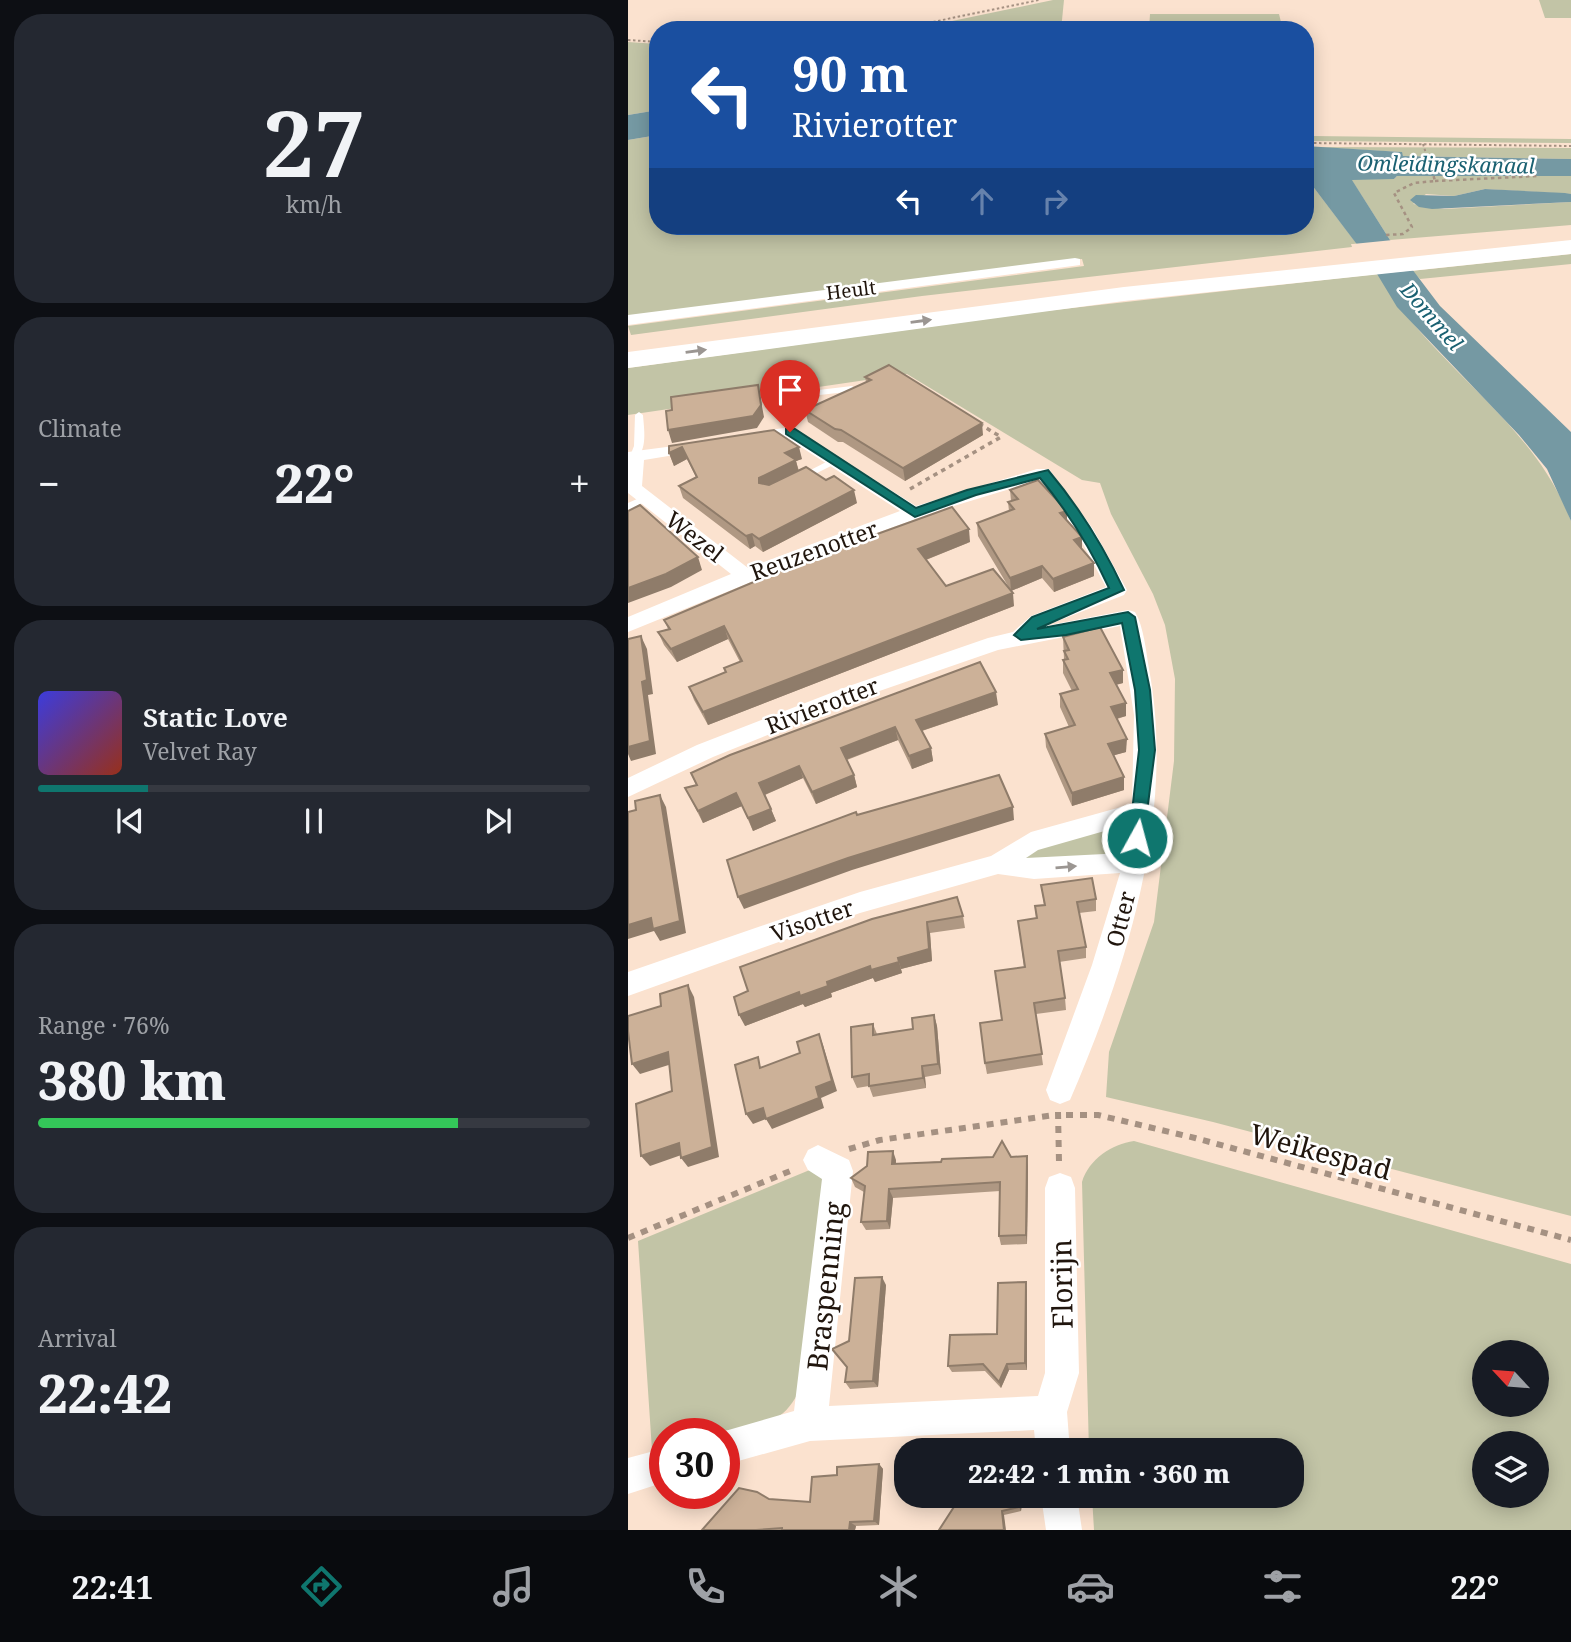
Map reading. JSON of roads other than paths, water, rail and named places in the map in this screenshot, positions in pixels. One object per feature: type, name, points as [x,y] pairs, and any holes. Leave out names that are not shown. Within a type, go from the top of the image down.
[{"type":"highway","points":[[628,341],[897,304],[1360,260],[1571,231]]},
{"type":"highway","points":[[1413,254],[1571,247]]},
{"type":"highway","points":[[628,360],[1360,260]]},
{"type":"street","name":"Heult","points":[[628,320],[1075,262]]},
{"type":"street","points":[[739,440],[790,432],[915,513]]},
{"type":"street","points":[[632,457],[713,444]]},
{"type":"street","name":"Wezel","points":[[632,457],[633,488],[745,575]]},
{"type":"street","name":"Reuzenotter","points":[[628,625],[745,575],[972,492],[1043,473],[1075,511],[1095,544],[1117,590]]},
{"type":"street","name":"Rivierotter","points":[[1021,635],[1038,621],[1117,590]]},
{"type":"street","name":"Rivierotter","points":[[628,788],[705,751],[857,691],[1021,635],[1066,631],[1128,617]]},
{"type":"street","name":"Otter","points":[[1059,1102],[1111,956],[1134,864],[1147,750],[1143,690],[1128,617]]},
{"type":"street","name":"Visotter","points":[[628,984],[860,903],[998,864],[1031,842],[1141,811]]},
{"type":"street","name":"Visotter","points":[[998,864],[1034,869],[1112,862],[1134,864]]},
{"type":"street","name":"Braspenning","points":[[810,1424],[838,1171],[818,1160]]},
{"type":"street","name":"Florijn","points":[[1052,1438],[1050,1412],[1063,1373],[1060,1188]]},
{"type":"street","points":[[740,1444],[810,1424],[1050,1412]]},
{"type":"street","points":[[628,1476],[649,1470]]},
{"type":"street","points":[[1061,1508],[1064,1530]]},
{"type":"lane","points":[[790,432],[788,396],[852,389]]},
{"type":"lane","points":[[632,457],[639,415]]},
{"type":"lane","points":[[792,482],[836,460]]},
{"type":"lane","name":"Wezel","points":[[628,507],[646,498]]},
{"type":"water","points":[[649,112],[649,136],[628,140],[628,115]]},
{"type":"water","points":[[1314,147],[1402,152],[1403,156],[1571,159],[1571,176],[1397,176],[1394,179],[1352,180],[1390,240],[1440,306],[1571,432],[1571,521],[1547,469],[1519,435],[1397,307],[1368,259],[1314,188]]},
{"type":"water","points":[[1485,189],[1565,193],[1571,194],[1571,202],[1432,209],[1419,207],[1410,200],[1416,195],[1454,196]]},
{"type":"water label","name":"Omleidingskanaal","points":[[1446,164]]},
{"type":"water label","name":"Dommel","points":[[1432,316]]}]
